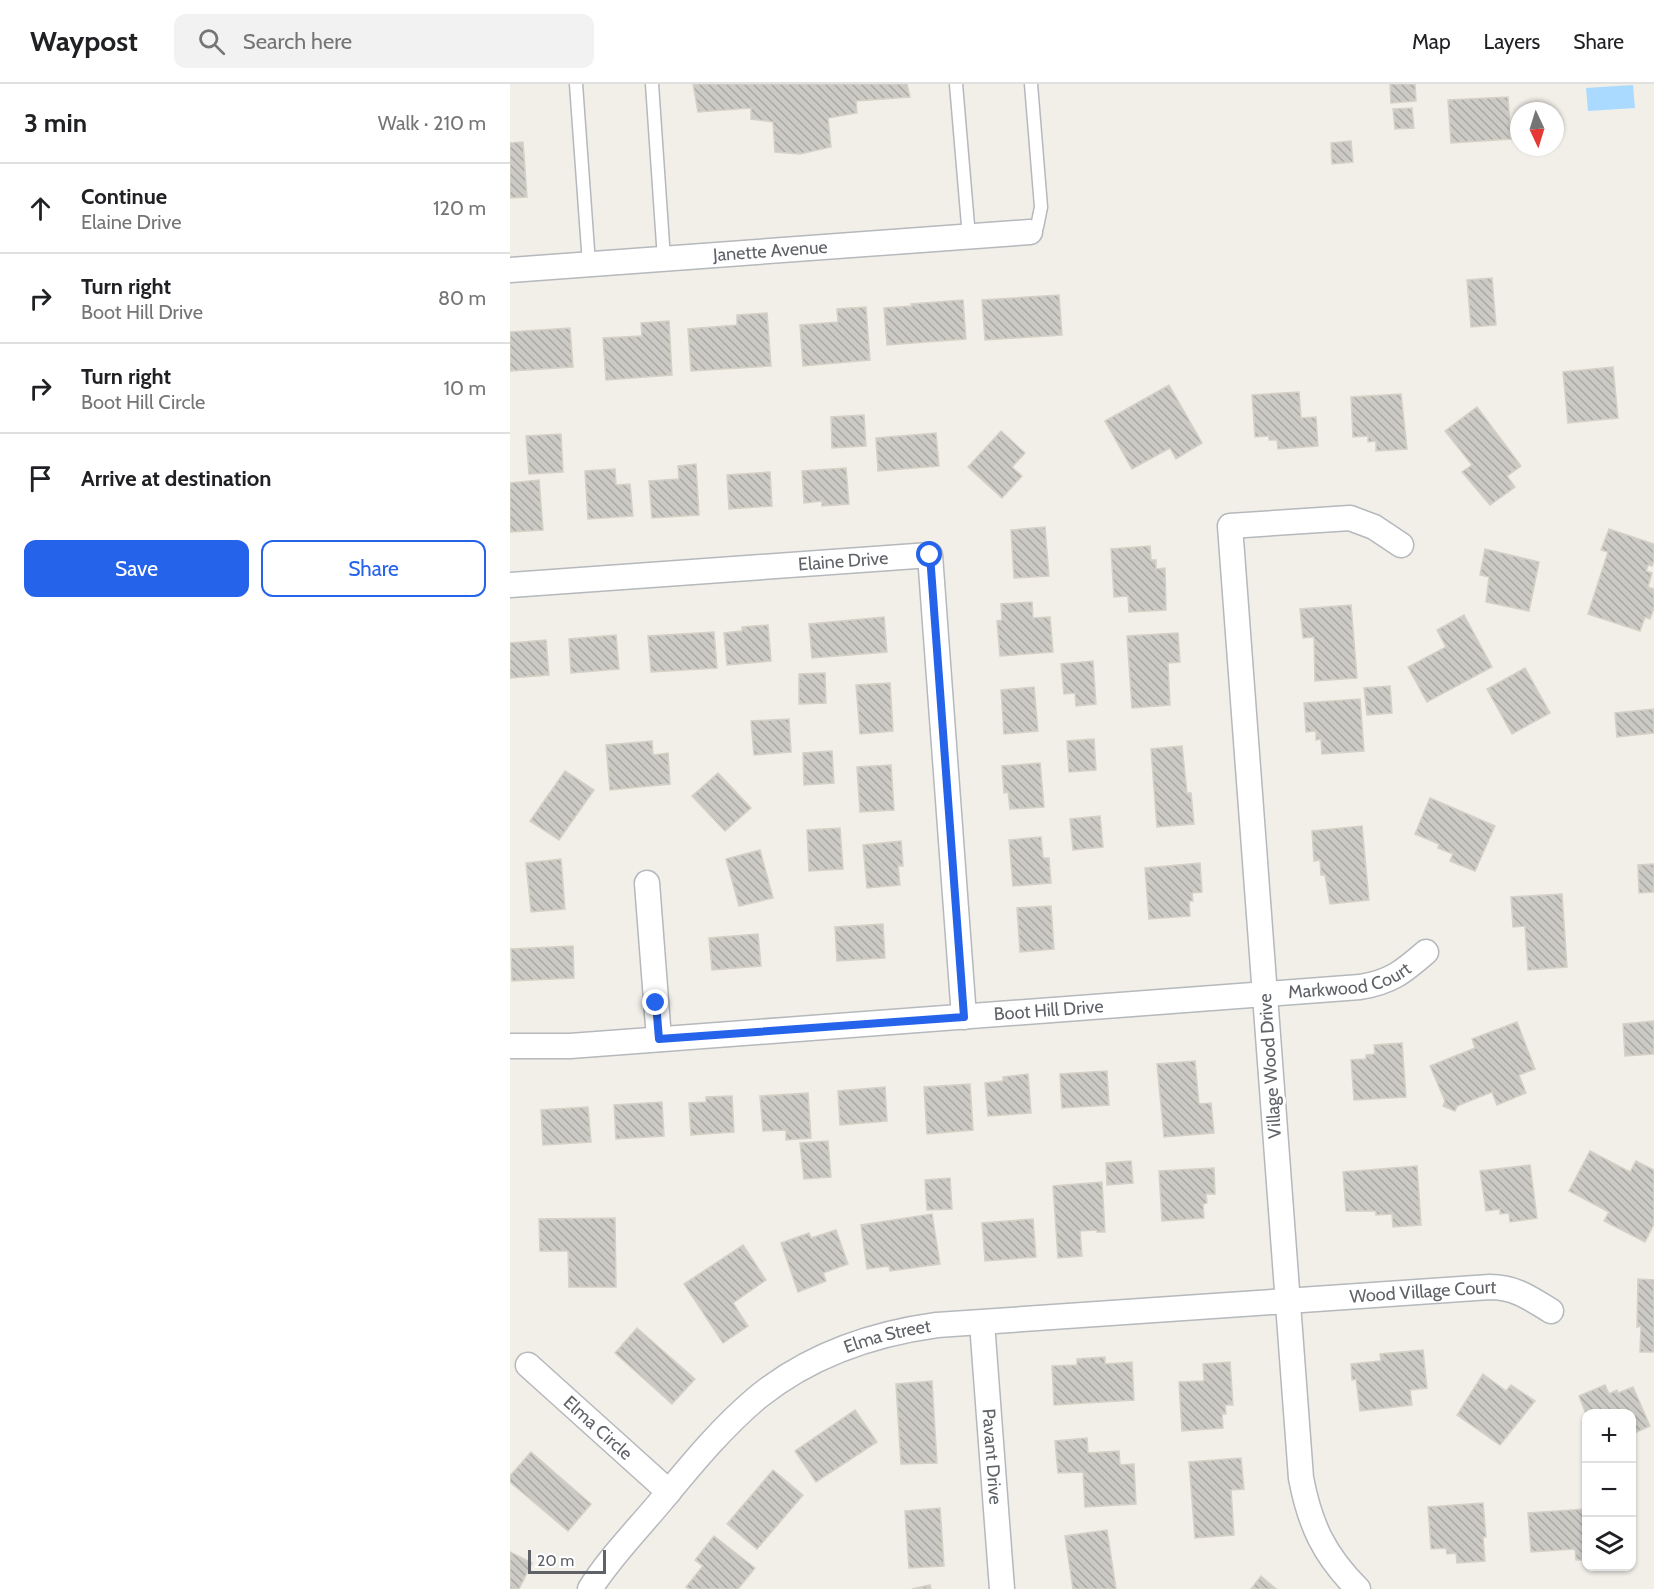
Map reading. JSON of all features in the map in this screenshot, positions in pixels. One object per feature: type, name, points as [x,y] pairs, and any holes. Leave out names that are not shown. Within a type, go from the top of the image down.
[{"type":"street","name":"Janette Avenue","points":[[510,270],[1030,232]]},
{"type":"street","name":"Village Wood Drive","points":[[1358,1589],[1330,1557],[1316,1534],[1306,1506],[1301,1478],[1230,526],[1350,518],[1374,527],[1401,545]]},
{"type":"street","name":"Elaine Drive","points":[[510,585],[930,555],[964,1017]]},
{"type":"street","points":[[647,883],[659,1039]]},
{"type":"street","name":"Markwood Court","points":[[1265,995],[1375,985],[1401,974],[1426,952]]},
{"type":"street","name":"Boot Hill Drive","points":[[510,1046],[570,1046],[1265,995]]},
{"type":"street","name":"Wood Village Court","points":[[1287,1300],[1502,1287],[1523,1293],[1551,1311]]},
{"type":"street","name":"Elma Street","points":[[590,1589],[669,1492],[734,1419],[782,1379],[810,1363],[862,1340],[929,1326],[1287,1300]]},
{"type":"street","name":"Pavant Drive","points":[[982,1323],[1002,1589]]},
{"type":"street","name":"Elma Circle","points":[[528,1365],[669,1492]]},
{"type":"lane","points":[[576,84],[589,264]]},
{"type":"lane","points":[[652,84],[664,259]]},
{"type":"lane","points":[[956,84],[969,237]]},
{"type":"lane","points":[[1030,232],[1037,227],[1041,207],[1031,84]]},
{"type":"water","points":[[1633,85],[1635,108],[1588,111],[1586,88]]},
{"type":"building","points":[[693,84],[907,84],[910,97],[856,101],[857,113],[828,118],[831,147],[800,154],[775,152],[773,122],[751,119],[751,108],[698,112]]},
{"type":"building","points":[[1390,84],[1415,84],[1416,101],[1391,103]]},
{"type":"building","points":[[1508,97],[1510,139],[1451,143],[1448,100]]},
{"type":"building","points":[[1412,108],[1414,128],[1395,129],[1393,109]]},
{"type":"building","points":[[1351,141],[1353,162],[1332,164],[1331,143]]},
{"type":"building","points":[[523,142],[527,197],[510,198],[510,143]]},
{"type":"building","points":[[1492,278],[1496,325],[1471,327],[1467,280]]},
{"type":"building","points":[[1059,295],[1062,335],[985,340],[982,300]]},
{"type":"building","points":[[963,300],[966,339],[887,345],[884,308]]},
{"type":"building","points":[[866,307],[870,360],[803,366],[800,325],[838,322],[837,309]]},
{"type":"building","points":[[767,313],[771,366],[691,371],[688,329],[737,325],[737,315]]},
{"type":"building","points":[[669,321],[672,375],[606,380],[603,338],[642,336],[641,323]]},
{"type":"building","points":[[570,328],[573,367],[510,371],[510,332]]},
{"type":"building","points":[[1613,367],[1618,418],[1568,423],[1563,372]]},
{"type":"building","points":[[1169,385],[1202,443],[1176,459],[1170,448],[1132,469],[1105,421]]},
{"type":"building","points":[[1299,392],[1301,418],[1316,417],[1318,446],[1278,449],[1277,440],[1269,440],[1269,436],[1255,437],[1252,395]]},
{"type":"building","points":[[1401,394],[1407,449],[1376,451],[1376,441],[1368,442],[1368,436],[1353,437],[1351,397]]},
{"type":"building","points":[[1477,407],[1521,466],[1507,476],[1515,487],[1490,505],[1462,472],[1472,465],[1445,431]]},
{"type":"building","points":[[864,415],[866,446],[832,448],[831,417]]},
{"type":"building","points":[[1001,431],[1025,453],[1012,467],[1022,476],[1002,498],[968,467]]},
{"type":"building","points":[[936,433],[939,466],[878,471],[876,438]]},
{"type":"building","points":[[561,434],[563,472],[529,474],[526,436]]},
{"type":"building","points":[[696,464],[699,515],[652,518],[649,481],[679,479],[678,466]]},
{"type":"building","points":[[846,468],[849,504],[822,506],[822,501],[804,503],[802,471]]},
{"type":"building","points":[[615,469],[616,485],[630,484],[633,516],[588,519],[585,471]]},
{"type":"building","points":[[770,472],[772,506],[729,509],[727,475]]},
{"type":"building","points":[[539,480],[543,530],[510,532],[510,483]]},
{"type":"building","points":[[1045,527],[1049,576],[1014,578],[1011,530]]},
{"type":"building","points":[[1609,529],[1654,544],[1654,561],[1652,566],[1648,565],[1646,571],[1652,573],[1648,587],[1654,589],[1654,608],[1650,619],[1645,617],[1640,631],[1588,614],[1608,552],[1601,550]]},
{"type":"building","points":[[1150,546],[1151,560],[1156,560],[1156,569],[1165,568],[1166,610],[1129,612],[1128,596],[1114,597],[1111,549]]},
{"type":"building","points":[[1485,549],[1539,562],[1529,611],[1486,602],[1489,577],[1480,575]]},
{"type":"building","points":[[1032,602],[1033,618],[1050,617],[1053,652],[1000,656],[997,621],[1002,620],[1001,604]]},
{"type":"building","points":[[1351,605],[1357,678],[1315,681],[1314,637],[1303,638],[1300,609]]},
{"type":"building","points":[[1464,615],[1492,667],[1427,702],[1408,667],[1446,647],[1437,630]]},
{"type":"building","points":[[884,617],[887,652],[812,658],[809,624]]},
{"type":"building","points":[[768,625],[771,661],[727,665],[724,633],[742,631],[742,627]]},
{"type":"building","points":[[714,632],[717,668],[651,672],[648,636]]},
{"type":"building","points":[[1178,633],[1180,662],[1168,663],[1170,705],[1132,708],[1127,636]]},
{"type":"building","points":[[616,635],[619,669],[571,673],[569,639]]},
{"type":"building","points":[[546,640],[549,675],[510,678],[510,643]]},
{"type":"building","points":[[1093,661],[1096,704],[1076,706],[1075,693],[1064,694],[1061,664]]},
{"type":"building","points":[[1525,668],[1550,713],[1512,734],[1487,689]]},
{"type":"building","points":[[825,673],[826,703],[799,704],[799,674]]},
{"type":"building","points":[[890,683],[893,731],[860,734],[856,685]]},
{"type":"building","points":[[1390,686],[1392,713],[1367,715],[1364,688]]},
{"type":"building","points":[[1034,687],[1038,731],[1004,734],[1001,690]]},
{"type":"building","points":[[1360,699],[1364,751],[1322,754],[1321,739],[1316,740],[1316,731],[1306,732],[1304,703]]},
{"type":"building","points":[[1654,709],[1654,733],[1617,737],[1615,713]]},
{"type":"building","points":[[789,719],[791,752],[754,755],[751,721]]},
{"type":"building","points":[[1094,739],[1096,770],[1069,772],[1067,741]]},
{"type":"building","points":[[652,741],[653,755],[668,753],[670,784],[610,790],[606,745]]},
{"type":"building","points":[[1182,746],[1187,793],[1191,793],[1194,824],[1157,827],[1151,749]]},
{"type":"building","points":[[832,751],[834,783],[804,785],[803,753]]},
{"type":"building","points":[[1040,763],[1044,807],[1010,809],[1008,792],[1004,793],[1002,766]]},
{"type":"building","points":[[891,765],[894,810],[860,812],[857,767]]},
{"type":"building","points":[[565,771],[594,790],[559,840],[530,821]]},
{"type":"building","points":[[718,773],[751,808],[725,831],[692,796]]},
{"type":"building","points":[[1430,798],[1495,826],[1475,871],[1450,861],[1453,854],[1438,848],[1439,844],[1415,834]]},
{"type":"building","points":[[1100,816],[1103,847],[1073,850],[1070,819]]},
{"type":"building","points":[[1362,826],[1369,900],[1330,904],[1325,875],[1321,875],[1320,860],[1314,861],[1312,831]]},
{"type":"building","points":[[840,828],[843,869],[809,871],[807,830]]},
{"type":"building","points":[[1041,837],[1043,858],[1049,858],[1051,883],[1013,886],[1009,840]]},
{"type":"building","points":[[901,841],[903,866],[898,866],[900,885],[867,888],[863,845]]},
{"type":"building","points":[[760,850],[773,898],[739,906],[726,859]]},
{"type":"building","points":[[561,859],[565,909],[531,912],[526,863]]},
{"type":"building","points":[[1200,863],[1202,892],[1192,893],[1193,901],[1189,901],[1190,916],[1149,919],[1145,868]]},
{"type":"building","points":[[1654,864],[1654,892],[1639,893],[1638,865]]},
{"type":"building","points":[[1562,894],[1567,967],[1528,970],[1525,926],[1513,927],[1511,897]]},
{"type":"building","points":[[1051,906],[1054,949],[1020,952],[1017,908]]},
{"type":"building","points":[[883,924],[885,958],[837,961],[835,927]]},
{"type":"building","points":[[758,934],[761,966],[712,970],[709,938]]},
{"type":"building","points":[[573,946],[574,978],[512,981],[511,949]]},
{"type":"building","points":[[1654,1021],[1654,1054],[1625,1056],[1623,1024]]},
{"type":"building","points":[[1517,1022],[1535,1069],[1519,1075],[1526,1093],[1497,1105],[1492,1092],[1457,1106],[1455,1111],[1443,1106],[1445,1101],[1430,1066],[1475,1048],[1472,1039]]},
{"type":"building","points":[[1402,1043],[1406,1097],[1354,1100],[1351,1060],[1366,1059],[1366,1055],[1375,1054],[1374,1045]]},
{"type":"building","points":[[1195,1061],[1199,1104],[1211,1103],[1214,1133],[1164,1137],[1157,1064]]},
{"type":"building","points":[[1107,1071],[1109,1105],[1062,1108],[1060,1074]]},
{"type":"building","points":[[1028,1074],[1031,1113],[988,1116],[985,1083],[1003,1081],[1003,1077]]},
{"type":"building","points":[[970,1084],[973,1130],[927,1134],[924,1087]]},
{"type":"building","points":[[885,1087],[887,1121],[840,1125],[838,1091]]},
{"type":"building","points":[[808,1093],[811,1138],[786,1140],[786,1130],[763,1131],[760,1096]]},
{"type":"building","points":[[732,1096],[734,1132],[691,1135],[689,1103],[706,1102],[706,1097]]},
{"type":"building","points":[[662,1102],[664,1136],[616,1139],[614,1105]]},
{"type":"building","points":[[588,1107],[591,1142],[543,1145],[541,1110]]},
{"type":"building","points":[[828,1141],[831,1177],[804,1179],[800,1143]]},
{"type":"building","points":[[1590,1151],[1630,1172],[1636,1161],[1654,1170],[1654,1224],[1645,1242],[1604,1221],[1609,1212],[1569,1191]]},
{"type":"building","points":[[1131,1161],[1133,1183],[1107,1185],[1106,1163]]},
{"type":"building","points":[[1530,1165],[1537,1218],[1510,1222],[1509,1213],[1500,1214],[1500,1209],[1486,1211],[1480,1171]]},
{"type":"building","points":[[1417,1166],[1421,1225],[1393,1227],[1392,1214],[1376,1215],[1376,1211],[1346,1211],[1343,1172]]},
{"type":"building","points":[[1214,1168],[1215,1194],[1206,1194],[1207,1203],[1203,1204],[1204,1218],[1162,1221],[1159,1171]]},
{"type":"building","points":[[950,1178],[952,1209],[927,1210],[925,1180]]},
{"type":"building","points":[[1102,1182],[1105,1232],[1080,1231],[1082,1256],[1058,1258],[1053,1186]]},
{"type":"building","points":[[932,1214],[940,1264],[890,1271],[889,1266],[867,1269],[861,1225]]},
{"type":"building","points":[[615,1218],[616,1287],[569,1287],[568,1251],[540,1251],[539,1219]]},
{"type":"building","points":[[1033,1219],[1036,1257],[985,1261],[982,1223]]},
{"type":"building","points":[[836,1230],[848,1264],[823,1273],[826,1281],[798,1292],[781,1243],[809,1233],[811,1238]]},
{"type":"building","points":[[743,1245],[766,1280],[733,1303],[748,1326],[723,1343],[684,1284]]},
{"type":"building","points":[[1638,1279],[1654,1280],[1654,1352],[1640,1352],[1641,1326],[1637,1327]]},
{"type":"building","points":[[637,1328],[695,1379],[672,1404],[615,1353]]},
{"type":"building","points":[[1423,1350],[1427,1388],[1410,1390],[1412,1405],[1360,1411],[1356,1379],[1352,1380],[1351,1364],[1381,1361],[1380,1354]]},
{"type":"building","points":[[1105,1357],[1105,1364],[1132,1362],[1134,1400],[1054,1405],[1052,1366],[1077,1365],[1077,1359]]},
{"type":"building","points":[[1230,1362],[1233,1405],[1225,1405],[1226,1414],[1222,1414],[1223,1428],[1182,1431],[1179,1382],[1204,1381],[1203,1364]]},
{"type":"building","points":[[1483,1374],[1506,1391],[1511,1385],[1535,1401],[1500,1445],[1457,1415]]},
{"type":"building","points":[[932,1381],[937,1463],[901,1464],[896,1384]]},
{"type":"building","points":[[1605,1385],[1609,1394],[1633,1387],[1650,1426],[1636,1432],[1636,1409],[1584,1409],[1579,1396]]},
{"type":"building","points":[[855,1410],[877,1442],[816,1482],[795,1451]]},
{"type":"building","points":[[1087,1438],[1088,1453],[1119,1451],[1120,1465],[1134,1464],[1136,1504],[1085,1507],[1083,1472],[1058,1473],[1055,1441]]},
{"type":"building","points":[[531,1452],[591,1504],[568,1531],[510,1482],[510,1476]]},
{"type":"building","points":[[1241,1458],[1244,1489],[1231,1490],[1234,1535],[1195,1538],[1189,1462]]},
{"type":"building","points":[[773,1470],[803,1495],[757,1549],[727,1524]]},
{"type":"building","points":[[1483,1503],[1486,1537],[1483,1537],[1485,1561],[1457,1563],[1456,1553],[1447,1554],[1446,1548],[1431,1549],[1428,1507]]},
{"type":"building","points":[[940,1508],[944,1566],[909,1568],[905,1511]]},
{"type":"building","points":[[1582,1509],[1582,1560],[1576,1560],[1575,1549],[1531,1552],[1528,1513]]},
{"type":"building","points":[[1107,1530],[1116,1589],[1073,1589],[1065,1536]]},
{"type":"building","points":[[714,1536],[755,1568],[738,1589],[689,1589],[686,1587],[703,1566],[695,1560]]},
{"type":"building","points":[[510,1552],[532,1563],[519,1589],[510,1589]]},
{"type":"building","points":[[1261,1576],[1276,1589],[1251,1589]]},
{"type":"building","points":[[930,1585],[931,1589],[912,1589]]},
{"type":"route","points":[[656,1003],[659,1039],[964,1017],[930,555]]}]
